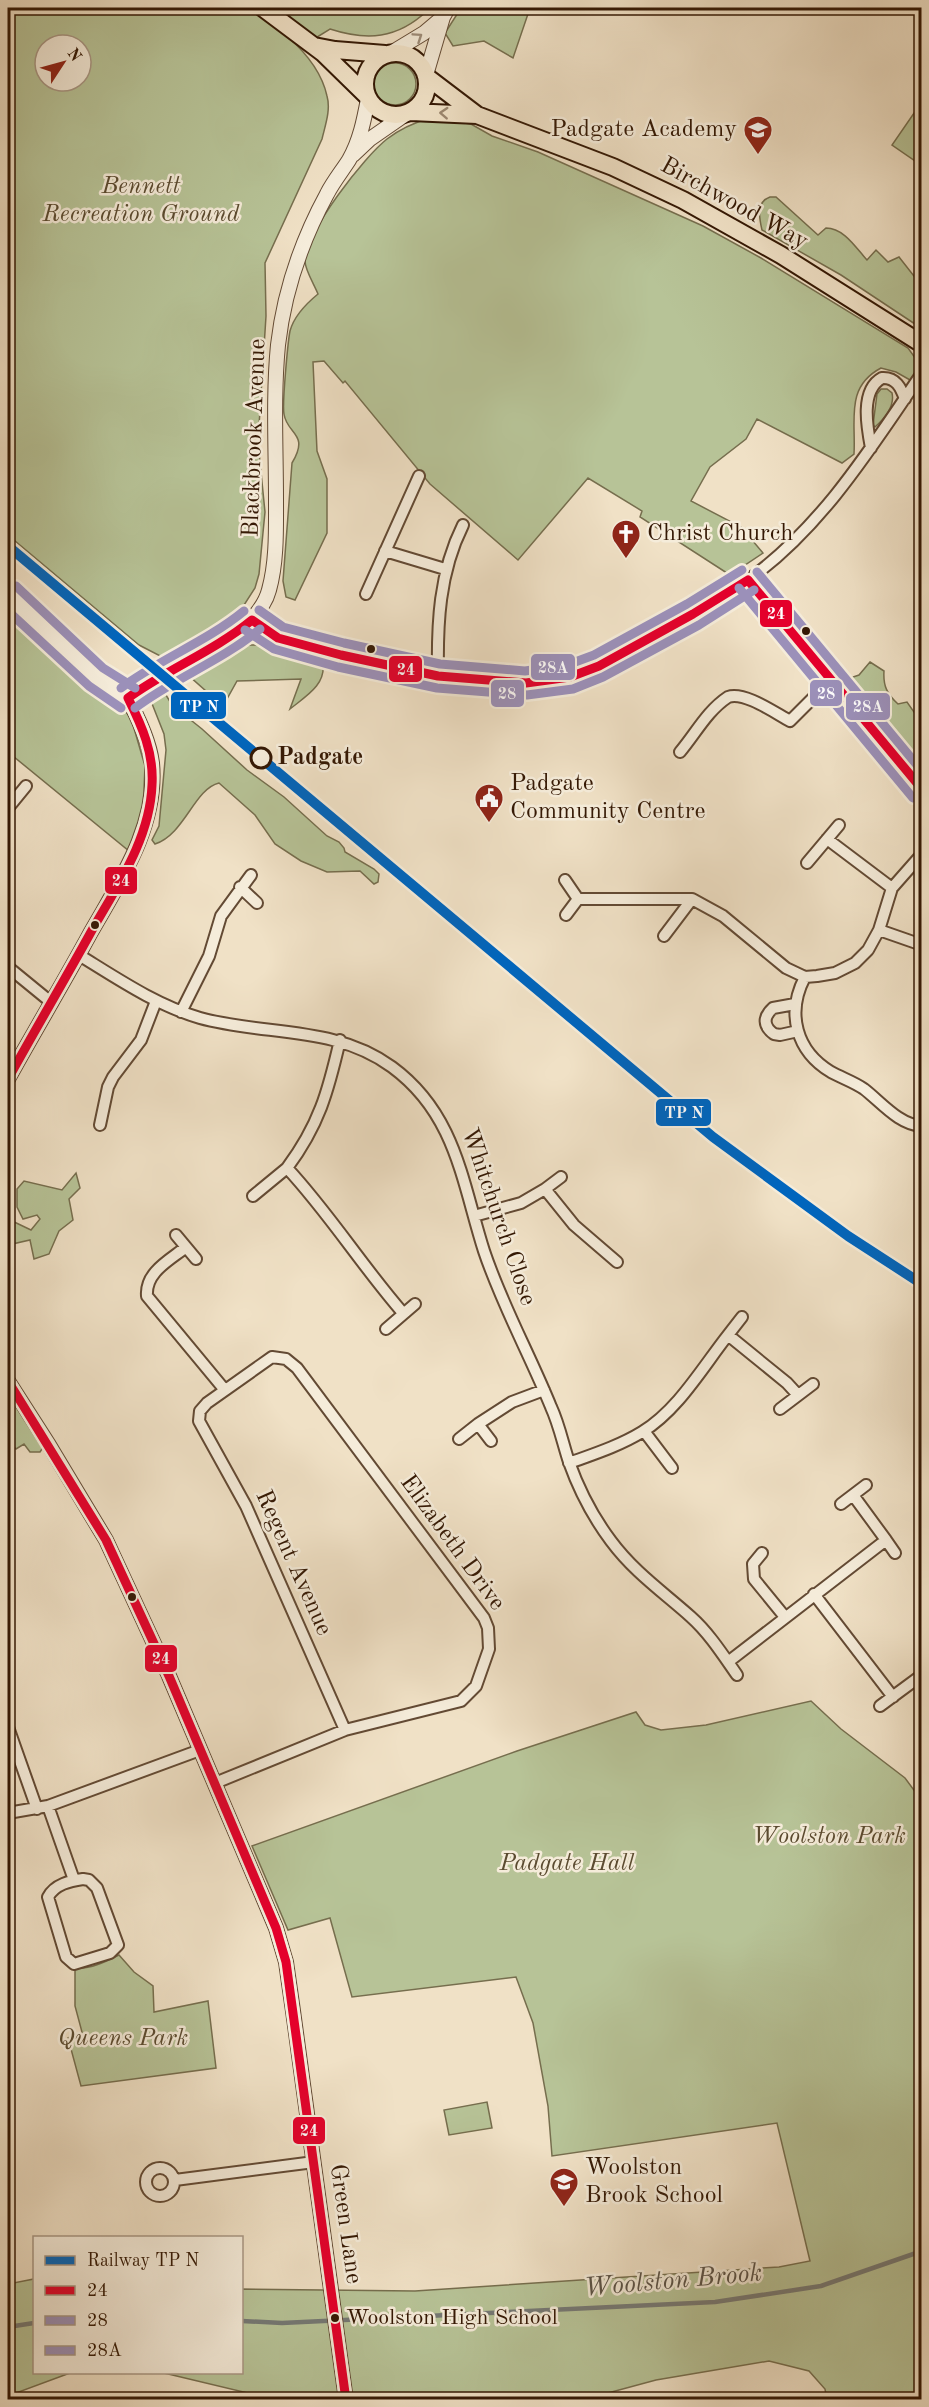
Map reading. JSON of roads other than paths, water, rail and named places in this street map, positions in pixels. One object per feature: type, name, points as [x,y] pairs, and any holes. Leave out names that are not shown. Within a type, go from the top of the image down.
[{"type":"main road","points":[[262,8],[314,46],[367,97],[375,108],[395,116],[408,113],[425,97],[428,87],[427,76],[416,60],[409,55],[335,50],[314,46]]},
{"type":"main road","points":[[367,97],[366,75],[370,66],[388,53]]},
{"type":"main road","name":"Birchwood Way","points":[[427,76],[477,115],[614,167],[683,200],[781,255],[920,344]]},
{"type":"main road","name":"Birchwood Way","points":[[408,113],[477,115]]},
{"type":"street","points":[[388,53],[424,33],[445,12]]},
{"type":"street","points":[[427,76],[445,12]]},
{"type":"street","name":"Blackbrook Avenue","points":[[350,158],[363,125],[367,97]]},
{"type":"street","name":"Blackbrook Avenue","points":[[252,620],[269,591],[272,572],[276,528],[278,344],[285,303],[297,262],[310,227],[327,192],[350,158],[370,139],[408,113]]},
{"type":"street","points":[[129,698],[147,684],[227,640],[252,620],[272,634],[292,643],[438,676],[493,682],[526,682],[576,675],[625,652],[748,580],[779,556],[806,529],[871,448],[920,376]]},
{"type":"street","points":[[871,448],[867,429],[869,395],[873,384],[882,378],[892,380],[900,387],[905,399]]},
{"type":"street","points":[[366,594],[419,476]]},
{"type":"street","points":[[438,676],[440,606],[445,569],[463,525]]},
{"type":"street","points":[[385,550],[445,569]]},
{"type":"street","points":[[748,580],[921,790]]},
{"type":"street","points":[[8,595],[96,677],[129,698],[147,742],[152,762],[150,805],[144,827],[126,871],[8,1079]]},
{"type":"street","points":[[680,752],[695,734],[701,722],[728,697],[733,695],[746,698],[790,721],[831,680]]},
{"type":"street","points":[[8,808],[26,786]]},
{"type":"street","points":[[807,863],[839,825]]},
{"type":"street","points":[[827,839],[892,888]]},
{"type":"street","points":[[578,899],[692,900],[723,915],[786,968],[805,977],[835,973],[855,963],[868,950],[879,930],[892,888],[921,854]]},
{"type":"street","points":[[181,1012],[209,956],[221,916],[251,875]]},
{"type":"street","points":[[565,880],[578,899]]},
{"type":"street","points":[[240,887],[257,903]]},
{"type":"street","points":[[566,915],[578,899]]},
{"type":"street","points":[[664,936],[692,900]]},
{"type":"street","points":[[879,930],[921,945]]},
{"type":"street","name":"Whitchurch Close","points":[[79,955],[156,1001],[181,1012],[248,1029],[306,1034],[340,1040],[357,1046],[394,1068],[430,1104],[450,1139],[495,1282],[544,1390],[569,1463],[592,1512],[624,1558],[651,1585],[698,1624],[737,1675]]},
{"type":"street","points":[[8,967],[51,1003]]},
{"type":"street","points":[[805,977],[795,1004],[798,1031],[804,1047],[813,1059],[862,1088],[904,1121],[921,1126]]},
{"type":"street","points":[[100,1125],[111,1107],[108,1087],[141,1040],[156,1001]]},
{"type":"street","points":[[795,1004],[772,1008],[765,1018],[765,1024],[774,1034],[798,1031]]},
{"type":"street","points":[[253,1196],[287,1168],[306,1141],[319,1117],[330,1087],[340,1040]]},
{"type":"street","points":[[287,1168],[333,1221],[370,1275],[403,1313]]},
{"type":"street","points":[[474,1216],[521,1203],[561,1177]]},
{"type":"street","points":[[545,1189],[574,1225],[616,1262]]},
{"type":"street","points":[[176,1235],[196,1259]]},
{"type":"street","points":[[186,1247],[151,1276],[146,1289],[147,1296],[224,1389]]},
{"type":"street","points":[[386,1329],[416,1304]]},
{"type":"street","points":[[569,1463],[604,1451],[644,1431],[681,1396],[742,1317]]},
{"type":"street","points":[[728,1335],[787,1383],[798,1395]]},
{"type":"street","name":"Elizabeth Drive","points":[[215,1783],[345,1730],[461,1701],[476,1686],[489,1649],[488,1628],[484,1618],[297,1368],[281,1357],[267,1359],[224,1389]]},
{"type":"street","name":"Green Lane","points":[[8,1381],[106,1540],[169,1676],[276,1928],[283,1951],[346,2400]]},
{"type":"street","points":[[780,1409],[813,1384]]},
{"type":"street","name":"Regent Avenue","points":[[224,1389],[203,1407],[199,1416],[201,1426],[246,1506],[345,1730]]},
{"type":"street","points":[[459,1439],[512,1402],[544,1390]]},
{"type":"street","points":[[478,1424],[491,1441]]},
{"type":"street","points":[[644,1431],[672,1468]]},
{"type":"street","points":[[840,1504],[866,1485]]},
{"type":"street","points":[[853,1495],[895,1553]]},
{"type":"street","points":[[728,1662],[886,1540]]},
{"type":"street","points":[[762,1553],[753,1564],[754,1579],[785,1617]]},
{"type":"street","points":[[814,1594],[892,1697]]},
{"type":"street","points":[[880,1707],[921,1676]]},
{"type":"street","points":[[8,1727],[36,1809]]},
{"type":"street","points":[[8,1813],[48,1806],[200,1750]]},
{"type":"street","points":[[48,1806],[74,1880]]},
{"type":"street","points":[[83,1879],[94,1884],[118,1940],[117,1949],[113,1952],[78,1964],[66,1958],[48,1902],[48,1897],[55,1888],[74,1880],[83,1879]]},
{"type":"street","points":[[175,2180],[314,2162]]},
{"type":"waterway","name":"Woolston Brook","points":[[243,2321],[282,2323],[715,2302],[821,2286],[922,2251]]},
{"type":"waterway","name":"Woolston Brook","points":[[8,2327],[33,2323]]},
{"type":"place","name":"Padgate Academy","points":[[758,156]]},
{"type":"place","name":"Christ Church","points":[[626,560]]},
{"type":"place","name":"Padgate","points":[[261,758]]},
{"type":"place","name":"Padgate Community Centre","points":[[489,824]]},
{"type":"place","name":"Woolston Brook School","points":[[564,2208]]},
{"type":"place","name":"Woolston High School","points":[[335,2318]]},
{"type":"park label","name":"Bennett Recreation Ground","points":[[141,201]]},
{"type":"park label","name":"Woolston Park","points":[[829,1837]]},
{"type":"park label","name":"Padgate Hall","points":[[567,1864]]},
{"type":"park label","name":"Queens Park","points":[[123,2039]]}]
